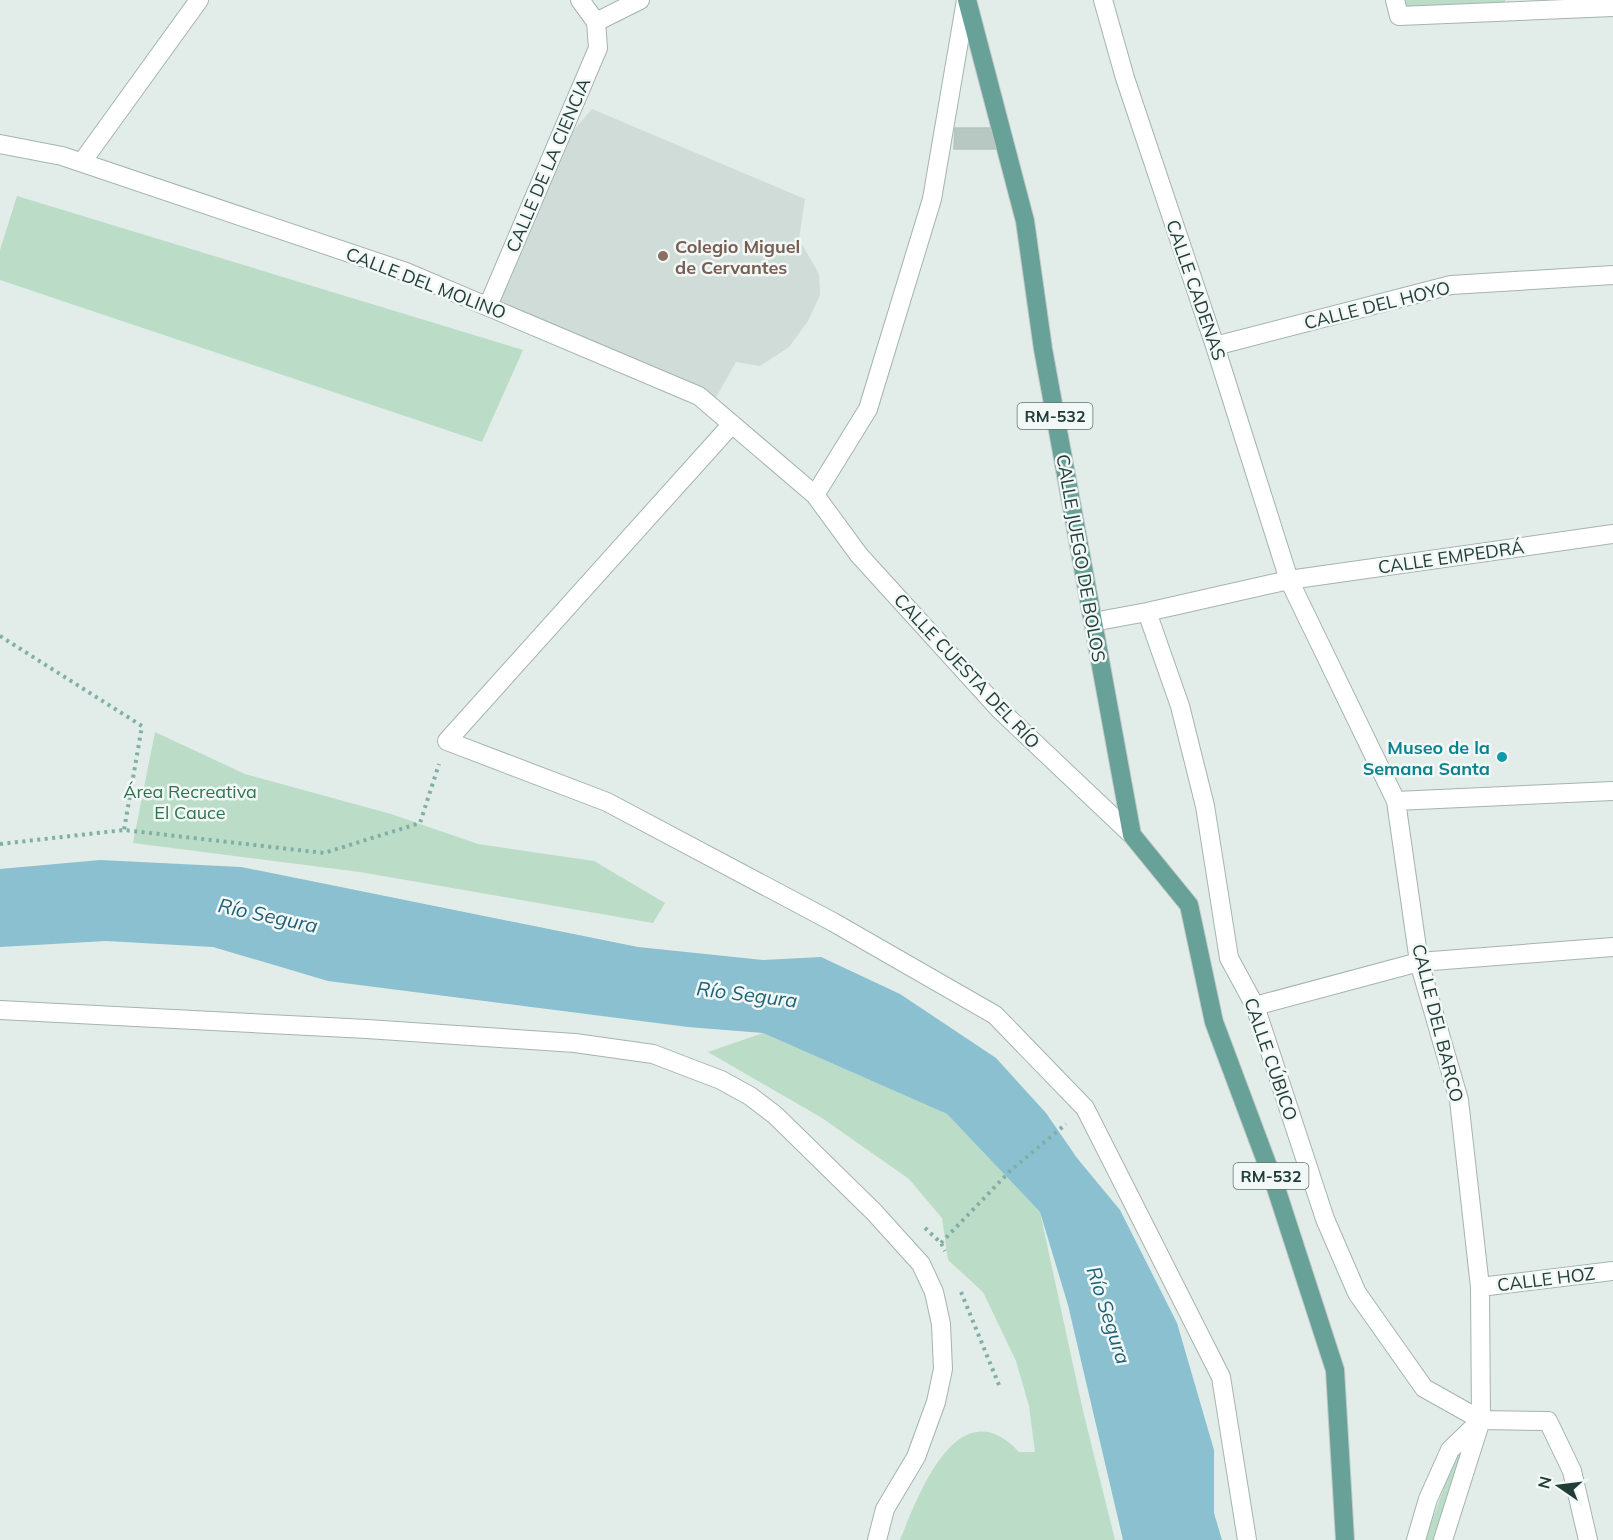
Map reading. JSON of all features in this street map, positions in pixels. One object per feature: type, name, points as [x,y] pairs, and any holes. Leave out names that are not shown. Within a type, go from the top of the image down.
[{"type":"main road","name":"CALLE JUEGO DE BOLOS","points":[[966,0],[1024,221],[1043,349],[1132,835]]},
{"type":"main road","name":"RM-532","points":[[1132,835],[1189,905],[1214,1022],[1275,1185],[1335,1370],[1346,1540]]},
{"type":"street","points":[[82,162],[199,0]]},
{"type":"street","points":[[580,0],[596,22],[640,0]]},
{"type":"street","points":[[815,495],[868,409],[932,199],[966,0]]},
{"type":"street","name":"CALLE CADENAS","points":[[1103,0],[1125,78],[1215,346],[1289,580]]},
{"type":"street","points":[[1395,0],[1399,16],[1506,5],[1613,7]]},
{"type":"street","name":"CALLE DE LA CIENCIA","points":[[488,306],[598,48],[596,22]]},
{"type":"street","name":"CALLE DEL MOLINO","points":[[0,144],[82,162],[406,272],[699,396],[815,495]]},
{"type":"street","name":"CALLE DEL HOYO","points":[[1215,346],[1451,285],[1613,275]]},
{"type":"street","points":[[732,424],[447,741],[608,802],[833,922],[995,1015],[1085,1108],[1221,1377],[1247,1540]]},
{"type":"street","name":"CALLE CUESTA DEL RÍO","points":[[815,495],[859,555],[1000,710],[1132,835]]},
{"type":"street","name":"CALLE EMPEDRÁ","points":[[1093,622],[1289,580],[1613,534]]},
{"type":"street","name":"CALLE DEL BARCO","points":[[1289,580],[1396,801],[1419,962],[1459,1100],[1480,1287],[1481,1420],[1443,1540]]},
{"type":"street","name":"CALLE CÚBICO","points":[[1147,612],[1180,706],[1205,806],[1229,958],[1255,1006],[1325,1219],[1357,1293],[1424,1388],[1481,1420]]},
{"type":"street","points":[[1396,801],[1613,791]]},
{"type":"street","points":[[1255,1006],[1419,962],[1613,947]]},
{"type":"street","points":[[0,1010],[355,1028],[575,1043],[653,1054],[722,1080],[750,1096],[775,1115],[874,1212],[921,1264],[934,1292],[941,1324],[943,1369],[936,1402],[916,1457],[885,1509],[877,1540]]},
{"type":"street","name":"CALLE HOZ","points":[[1480,1287],[1613,1271]]},
{"type":"street","points":[[1416,1540],[1428,1499],[1450,1450],[1481,1420],[1548,1421],[1572,1471],[1588,1540]]},
{"type":"path","points":[[0,636],[142,726],[124,830]]},
{"type":"path","points":[[0,844],[124,830],[324,853],[420,823],[447,741]]},
{"type":"path","points":[[941,1243],[1010,1171],[1085,1108]]},
{"type":"path","points":[[924,1228],[941,1243],[948,1260]]},
{"type":"path","points":[[961,1291],[999,1386]]},
{"type":"shaded area","name":"Colegio Miguel de Cervantes","points":[[592,109],[805,199],[799,239],[819,274],[820,295],[808,321],[789,347],[760,366],[736,362],[715,399],[496,304],[567,138]]},
{"type":"green space","points":[[1395,0],[1505,0],[1506,11],[1399,16]]},
{"type":"green space","points":[[17,196],[523,350],[482,442],[0,280],[0,250]]},
{"type":"green space","name":"Área Recreativa El Cauce","points":[[155,732],[245,774],[391,814],[478,844],[594,861],[665,903],[653,923],[360,872],[133,843]]},
{"type":"green space","points":[[763,1033],[947,1114],[1040,1212],[1083,1411],[1115,1540],[900,1540],[930,1475],[944,1454],[960,1439],[977,1432],[997,1435],[1019,1452],[1035,1452],[1029,1406],[1016,1361],[983,1292],[948,1260],[942,1218],[909,1179],[822,1118],[708,1052]]},
{"type":"green space","points":[[1458,1449],[1470,1452],[1440,1540],[1425,1540]]},
{"type":"water","name":"Río Segura","points":[[100,860],[241,867],[638,947],[763,960],[821,957],[900,994],[996,1058],[1046,1113],[1077,1158],[1120,1210],[1177,1323],[1214,1450],[1214,1513],[1222,1540],[1123,1540],[1068,1305],[1040,1212],[947,1114],[763,1033],[688,1027],[328,981],[213,947],[106,941],[0,947],[0,869]]},
{"type":"building","points":[[955,128],[991,128],[996,149],[954,149]]},
{"type":"place","name":"Colegio Miguel de Cervantes","points":[[663,256]]},
{"type":"place","name":"Museo de la Semana Santa","points":[[1502,757]]}]
